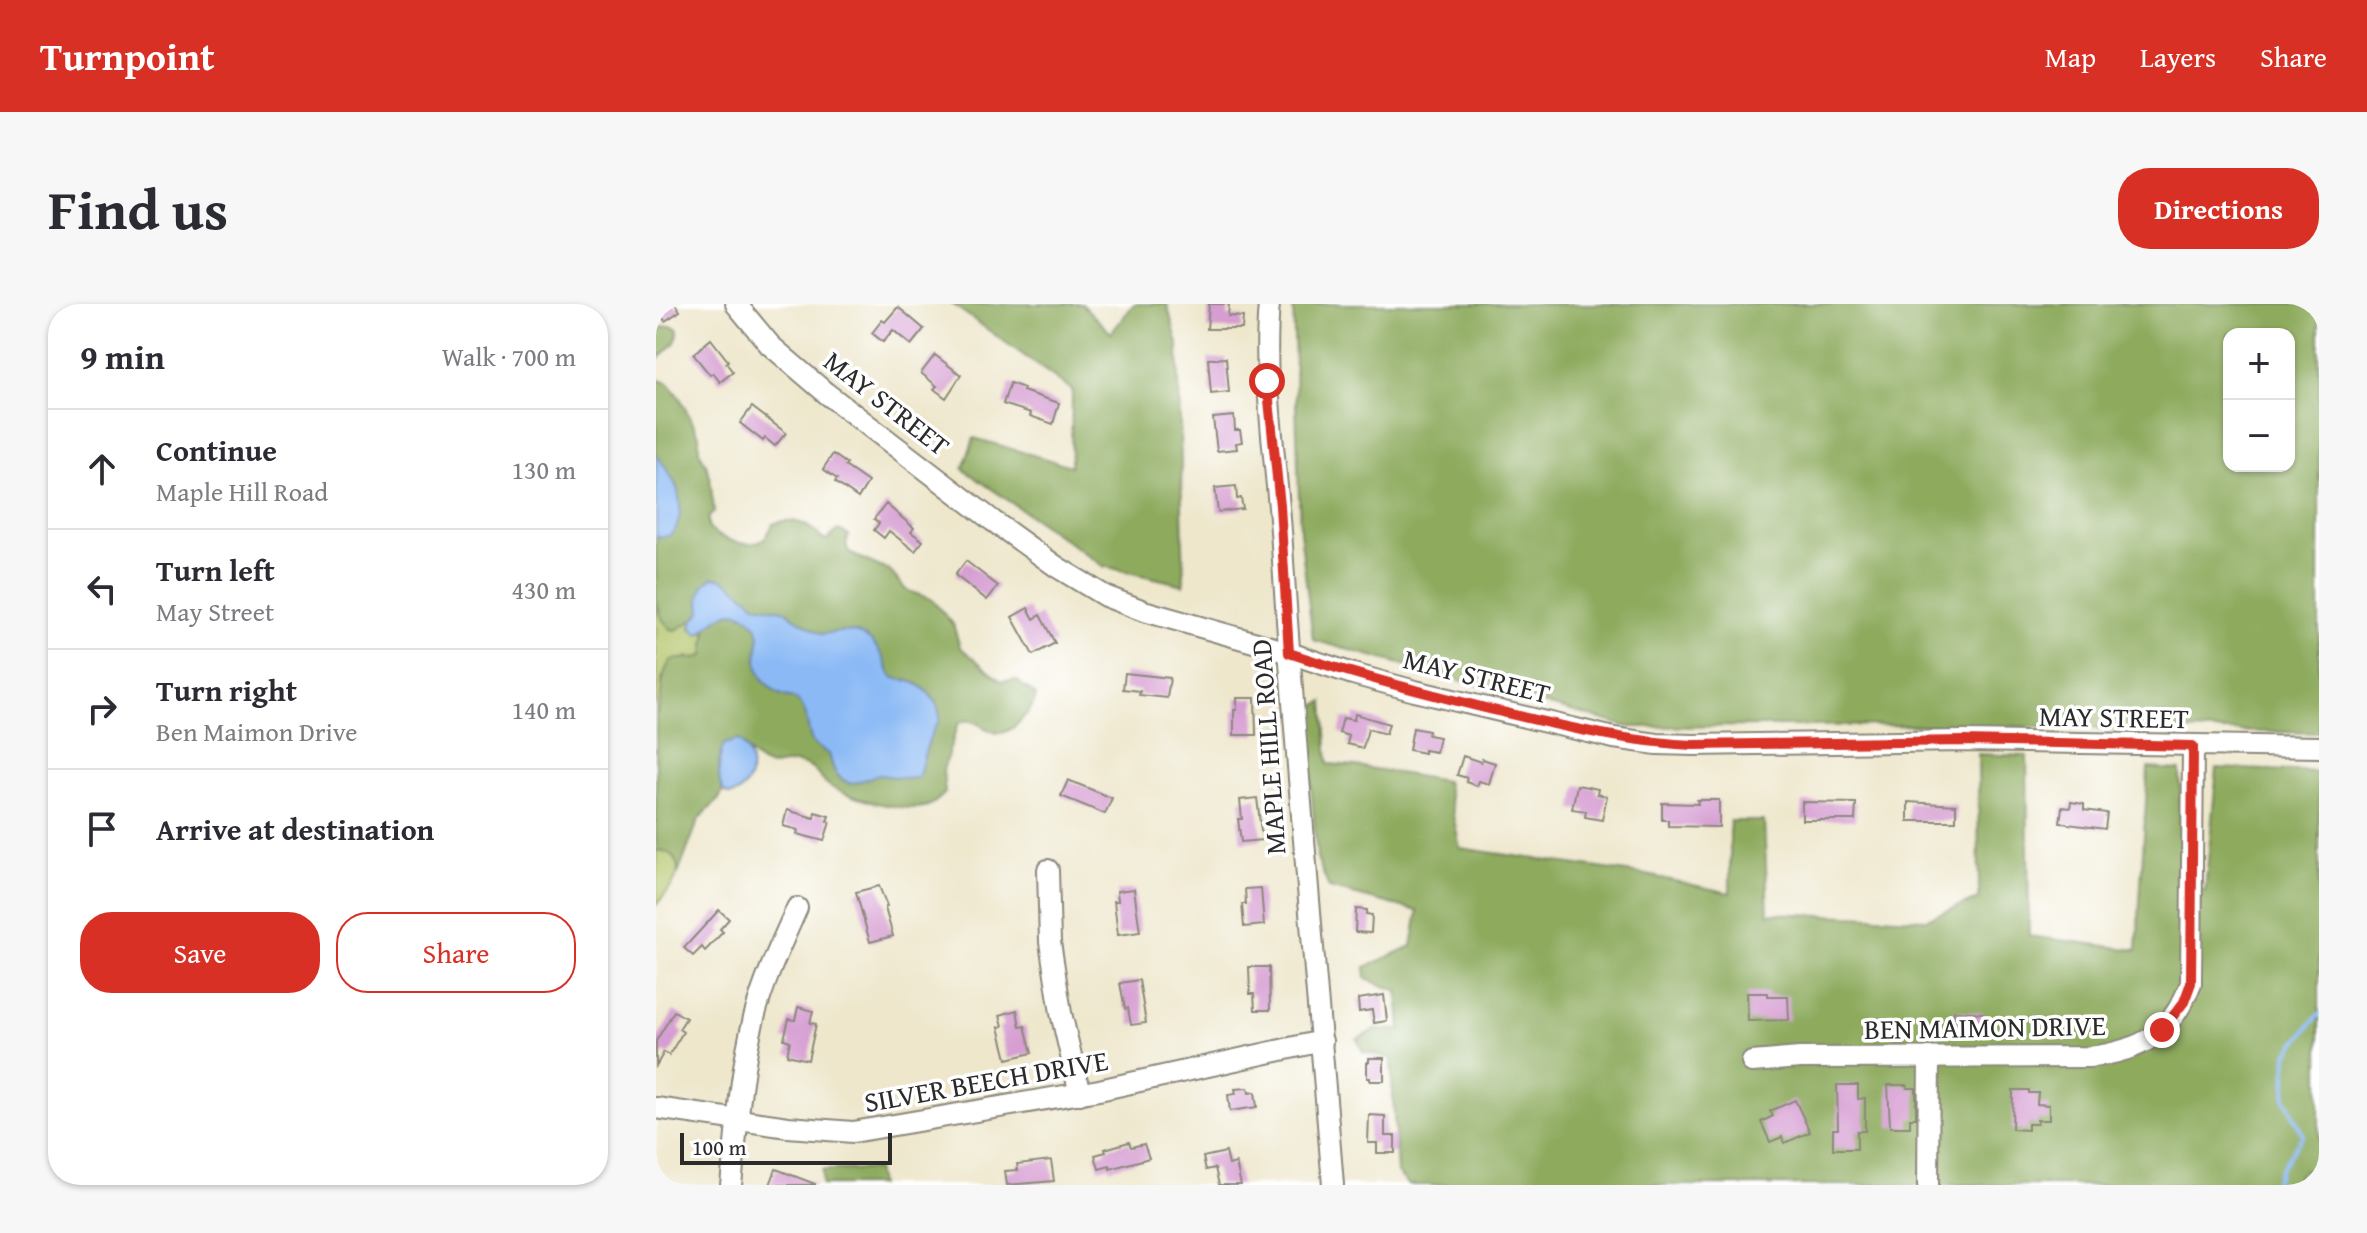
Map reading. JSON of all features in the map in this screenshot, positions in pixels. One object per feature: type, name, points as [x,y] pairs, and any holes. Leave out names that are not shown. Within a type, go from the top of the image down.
[{"type":"street","name":"MAY STREET","points":[[736,304],[770,345],[826,393],[993,521],[1079,581],[1120,603],[1353,674],[1614,738],[1657,744],[1963,741],[2319,747]]},
{"type":"street","name":"MAPLE HILL ROAD","points":[[1269,304],[1267,381],[1280,506],[1307,893],[1333,1185]]},
{"type":"street","name":"BEN MAIMON DRIVE","points":[[1752,1062],[1787,1058],[2089,1057],[2112,1055],[2147,1042],[2162,1030],[2184,1002],[2191,983],[2193,746]]},
{"type":"street","points":[[1048,870],[1050,942],[1061,1013],[1080,1094]]},
{"type":"street","points":[[731,1185],[744,1064],[754,1018],[769,970],[797,908]]},
{"type":"street","name":"SILVER BEECH DRIVE","points":[[656,1108],[853,1132],[1080,1094],[1322,1041]]},
{"type":"street","points":[[1928,1185],[1929,1057]]},
{"type":"green space","points":[[952,304],[1082,304],[1111,333],[1134,304],[1167,304],[1178,344],[1184,585],[1103,566],[963,469],[974,438],[1071,466],[1072,390]]},
{"type":"green space","points":[[1293,304],[2319,304],[2319,733],[1928,725],[1629,727],[1313,640],[1300,532]]},
{"type":"green space","points":[[663,327],[678,329],[678,335],[671,347],[656,361],[656,333]]},
{"type":"green space","points":[[656,379],[668,383],[680,398],[699,435],[699,451],[710,478],[714,512],[708,518],[708,527],[734,541],[749,543],[766,537],[773,524],[787,521],[812,529],[822,539],[828,539],[838,530],[849,535],[846,544],[849,553],[890,571],[906,590],[931,599],[953,624],[960,647],[1001,681],[1016,680],[1036,696],[1033,706],[1022,719],[1002,733],[973,722],[958,724],[943,770],[945,793],[934,803],[907,807],[862,799],[835,789],[802,764],[771,766],[762,763],[738,740],[719,763],[723,791],[699,819],[678,874],[673,857],[656,850],[656,716],[664,675],[670,661],[704,656],[707,630],[699,634],[691,628],[693,620],[676,630],[671,629],[662,619],[656,600]]},
{"type":"green space","points":[[656,600],[659,613],[671,629],[676,630],[694,619],[707,628],[704,656],[695,659],[687,657],[662,678],[661,705],[656,716]]},
{"type":"green space","points":[[1324,701],[1328,764],[1446,781],[1460,848],[1647,875],[1730,893],[1730,821],[1764,821],[1768,913],[1926,919],[1979,899],[1978,754],[2027,756],[2029,936],[2137,950],[2148,768],[2180,770],[2181,885],[2205,891],[2217,768],[2319,772],[2319,1174],[2303,1170],[2292,1185],[1409,1185],[1397,1173],[1391,1058],[1363,1052],[1357,1039],[1377,1029],[1401,1030],[1398,991],[1366,979],[1365,967],[1412,946],[1418,911],[1329,888],[1317,858],[1305,711]]},
{"type":"green space","points":[[656,850],[672,855],[678,870],[674,883],[656,905]]},
{"type":"green space","points":[[876,1169],[879,1185],[822,1185],[822,1170]]},
{"type":"water","points":[[656,454],[675,484],[680,504],[676,529],[665,537],[656,536]]},
{"type":"water","points":[[713,577],[723,579],[757,605],[787,611],[822,634],[848,632],[863,635],[883,657],[892,676],[915,683],[928,693],[938,707],[940,717],[927,746],[919,777],[910,779],[879,775],[851,784],[838,776],[829,754],[813,743],[799,702],[782,695],[761,677],[757,658],[759,636],[753,623],[746,616],[733,612],[699,634],[691,628],[701,612],[703,588]]},
{"type":"water","points":[[738,740],[748,753],[751,766],[749,778],[744,788],[728,794],[722,789],[719,775],[720,755],[724,744]]},
{"type":"building","points":[[656,304],[675,304],[680,311],[665,321]]},
{"type":"building","points":[[1209,304],[1229,304],[1228,316],[1243,317],[1242,329],[1207,329]]},
{"type":"building","points":[[898,307],[924,329],[911,345],[893,330],[883,342],[872,333]]},
{"type":"building","points":[[711,339],[733,372],[720,382],[693,354]]},
{"type":"building","points":[[935,355],[961,375],[946,398],[921,373]]},
{"type":"building","points":[[1226,358],[1229,392],[1211,394],[1208,359]]},
{"type":"building","points":[[1010,383],[1024,388],[1023,391],[1059,403],[1053,424],[1003,404]]},
{"type":"building","points":[[752,407],[786,433],[775,446],[765,438],[763,441],[740,423]]},
{"type":"building","points":[[1234,416],[1235,430],[1240,430],[1242,442],[1236,443],[1237,449],[1217,451],[1213,418]]},
{"type":"building","points":[[833,454],[868,482],[858,498],[823,469]]},
{"type":"building","points":[[1236,486],[1237,499],[1241,498],[1243,509],[1218,512],[1215,488]]},
{"type":"building","points":[[886,504],[914,528],[911,532],[923,541],[915,551],[889,531],[884,538],[874,530],[879,523],[874,519]]},
{"type":"building","points":[[966,561],[998,586],[987,600],[955,575]]},
{"type":"building","points":[[1028,608],[1034,619],[1040,615],[1055,643],[1033,655],[1012,617]]},
{"type":"building","points":[[1125,673],[1170,678],[1167,698],[1139,695],[1140,691],[1123,689]]},
{"type":"building","points":[[1237,698],[1255,698],[1256,735],[1234,735]]},
{"type":"building","points":[[1355,714],[1389,724],[1386,734],[1368,729],[1363,748],[1347,744],[1349,736],[1339,733],[1343,718],[1354,720]]},
{"type":"building","points":[[1413,728],[1439,737],[1436,752],[1409,750]]},
{"type":"building","points":[[1463,756],[1495,763],[1489,784],[1479,781],[1477,786],[1457,775]]},
{"type":"building","points":[[1068,780],[1112,798],[1105,814],[1061,796]]},
{"type":"building","points":[[1577,785],[1598,789],[1597,794],[1607,796],[1602,820],[1585,817],[1586,811],[1572,809]]},
{"type":"building","points":[[1257,798],[1262,840],[1241,842],[1238,819],[1242,819],[1240,800]]},
{"type":"building","points":[[1697,800],[1719,800],[1719,827],[1668,826],[1668,820],[1662,820],[1662,803],[1698,804]]},
{"type":"building","points":[[1802,802],[1856,803],[1855,820],[1802,820]]},
{"type":"building","points":[[1908,802],[1956,805],[1956,821],[1908,821]]},
{"type":"building","points":[[2071,802],[2084,804],[2084,810],[2107,813],[2105,829],[2060,823],[2062,807],[2070,808]]},
{"type":"building","points":[[787,810],[814,818],[815,812],[829,816],[824,841],[797,834],[798,830],[783,826]]},
{"type":"building","points":[[879,886],[893,936],[870,942],[856,892]]},
{"type":"building","points":[[1261,888],[1264,925],[1244,927],[1242,904],[1246,904],[1245,889]]},
{"type":"building","points":[[1134,889],[1140,932],[1118,935],[1114,901],[1118,901],[1117,891]]},
{"type":"building","points":[[1356,909],[1367,910],[1366,914],[1372,915],[1371,933],[1355,932]]},
{"type":"building","points":[[719,910],[729,919],[720,929],[723,932],[705,951],[702,947],[693,956],[684,948]]},
{"type":"building","points":[[1249,967],[1269,967],[1270,1010],[1255,1010],[1254,994],[1250,994]]},
{"type":"building","points":[[1139,980],[1146,1023],[1131,1025],[1120,983]]},
{"type":"building","points":[[1747,993],[1788,996],[1789,1020],[1748,1021]]},
{"type":"building","points":[[1384,995],[1387,1021],[1374,1023],[1372,1010],[1359,1012],[1358,999]]},
{"type":"building","points":[[798,1007],[813,1011],[810,1023],[816,1024],[808,1060],[787,1055],[790,1041],[784,1039],[789,1019],[795,1020]]},
{"type":"building","points":[[1017,1010],[1020,1027],[1025,1026],[1032,1053],[1007,1059],[999,1027],[1003,1026],[1000,1015]]},
{"type":"building","points":[[674,1011],[686,1018],[679,1029],[683,1032],[669,1055],[664,1052],[656,1066],[656,1041]]},
{"type":"building","points":[[1954,1011],[1984,1013],[1984,1029],[1978,1029],[1977,1037],[1953,1036]]},
{"type":"building","points":[[1369,1058],[1384,1058],[1384,1081],[1370,1081],[1367,1078]]},
{"type":"building","points":[[1837,1085],[1858,1085],[1858,1099],[1865,1098],[1865,1131],[1857,1131],[1857,1149],[1833,1149],[1833,1129],[1838,1129]]},
{"type":"building","points":[[1888,1085],[1916,1088],[1916,1118],[1910,1118],[1910,1127],[1890,1127]]},
{"type":"building","points":[[1248,1088],[1249,1093],[1255,1092],[1257,1107],[1230,1111],[1228,1095],[1236,1094],[1235,1089]]},
{"type":"building","points":[[2013,1090],[2038,1093],[2037,1104],[2049,1105],[2049,1120],[2028,1124],[2028,1130],[2012,1129]]},
{"type":"building","points":[[1795,1100],[1810,1132],[1785,1143],[1782,1137],[1770,1142],[1761,1122],[1773,1116],[1770,1111]]},
{"type":"building","points":[[1369,1115],[1385,1116],[1385,1136],[1395,1136],[1395,1153],[1377,1153],[1377,1143],[1368,1143]]},
{"type":"building","points":[[1129,1142],[1131,1147],[1144,1144],[1149,1158],[1099,1169],[1095,1155]]},
{"type":"building","points":[[1226,1152],[1229,1165],[1236,1163],[1241,1185],[1219,1185],[1215,1168],[1206,1170],[1203,1157]]},
{"type":"building","points":[[1051,1160],[1054,1181],[1007,1185],[1005,1171],[1018,1170],[1017,1164]]},
{"type":"building","points":[[776,1169],[815,1184],[815,1185],[770,1185]]},
{"type":"waterway","points":[[2274,1185],[2279,1171],[2303,1135],[2285,1099],[2287,1054],[2319,1014]]},
{"type":"route","points":[[1267,381],[1280,506],[1289,653],[1415,691],[1614,738],[1657,744],[1963,741],[2193,746],[2191,983],[2184,1002],[2162,1030]]}]
